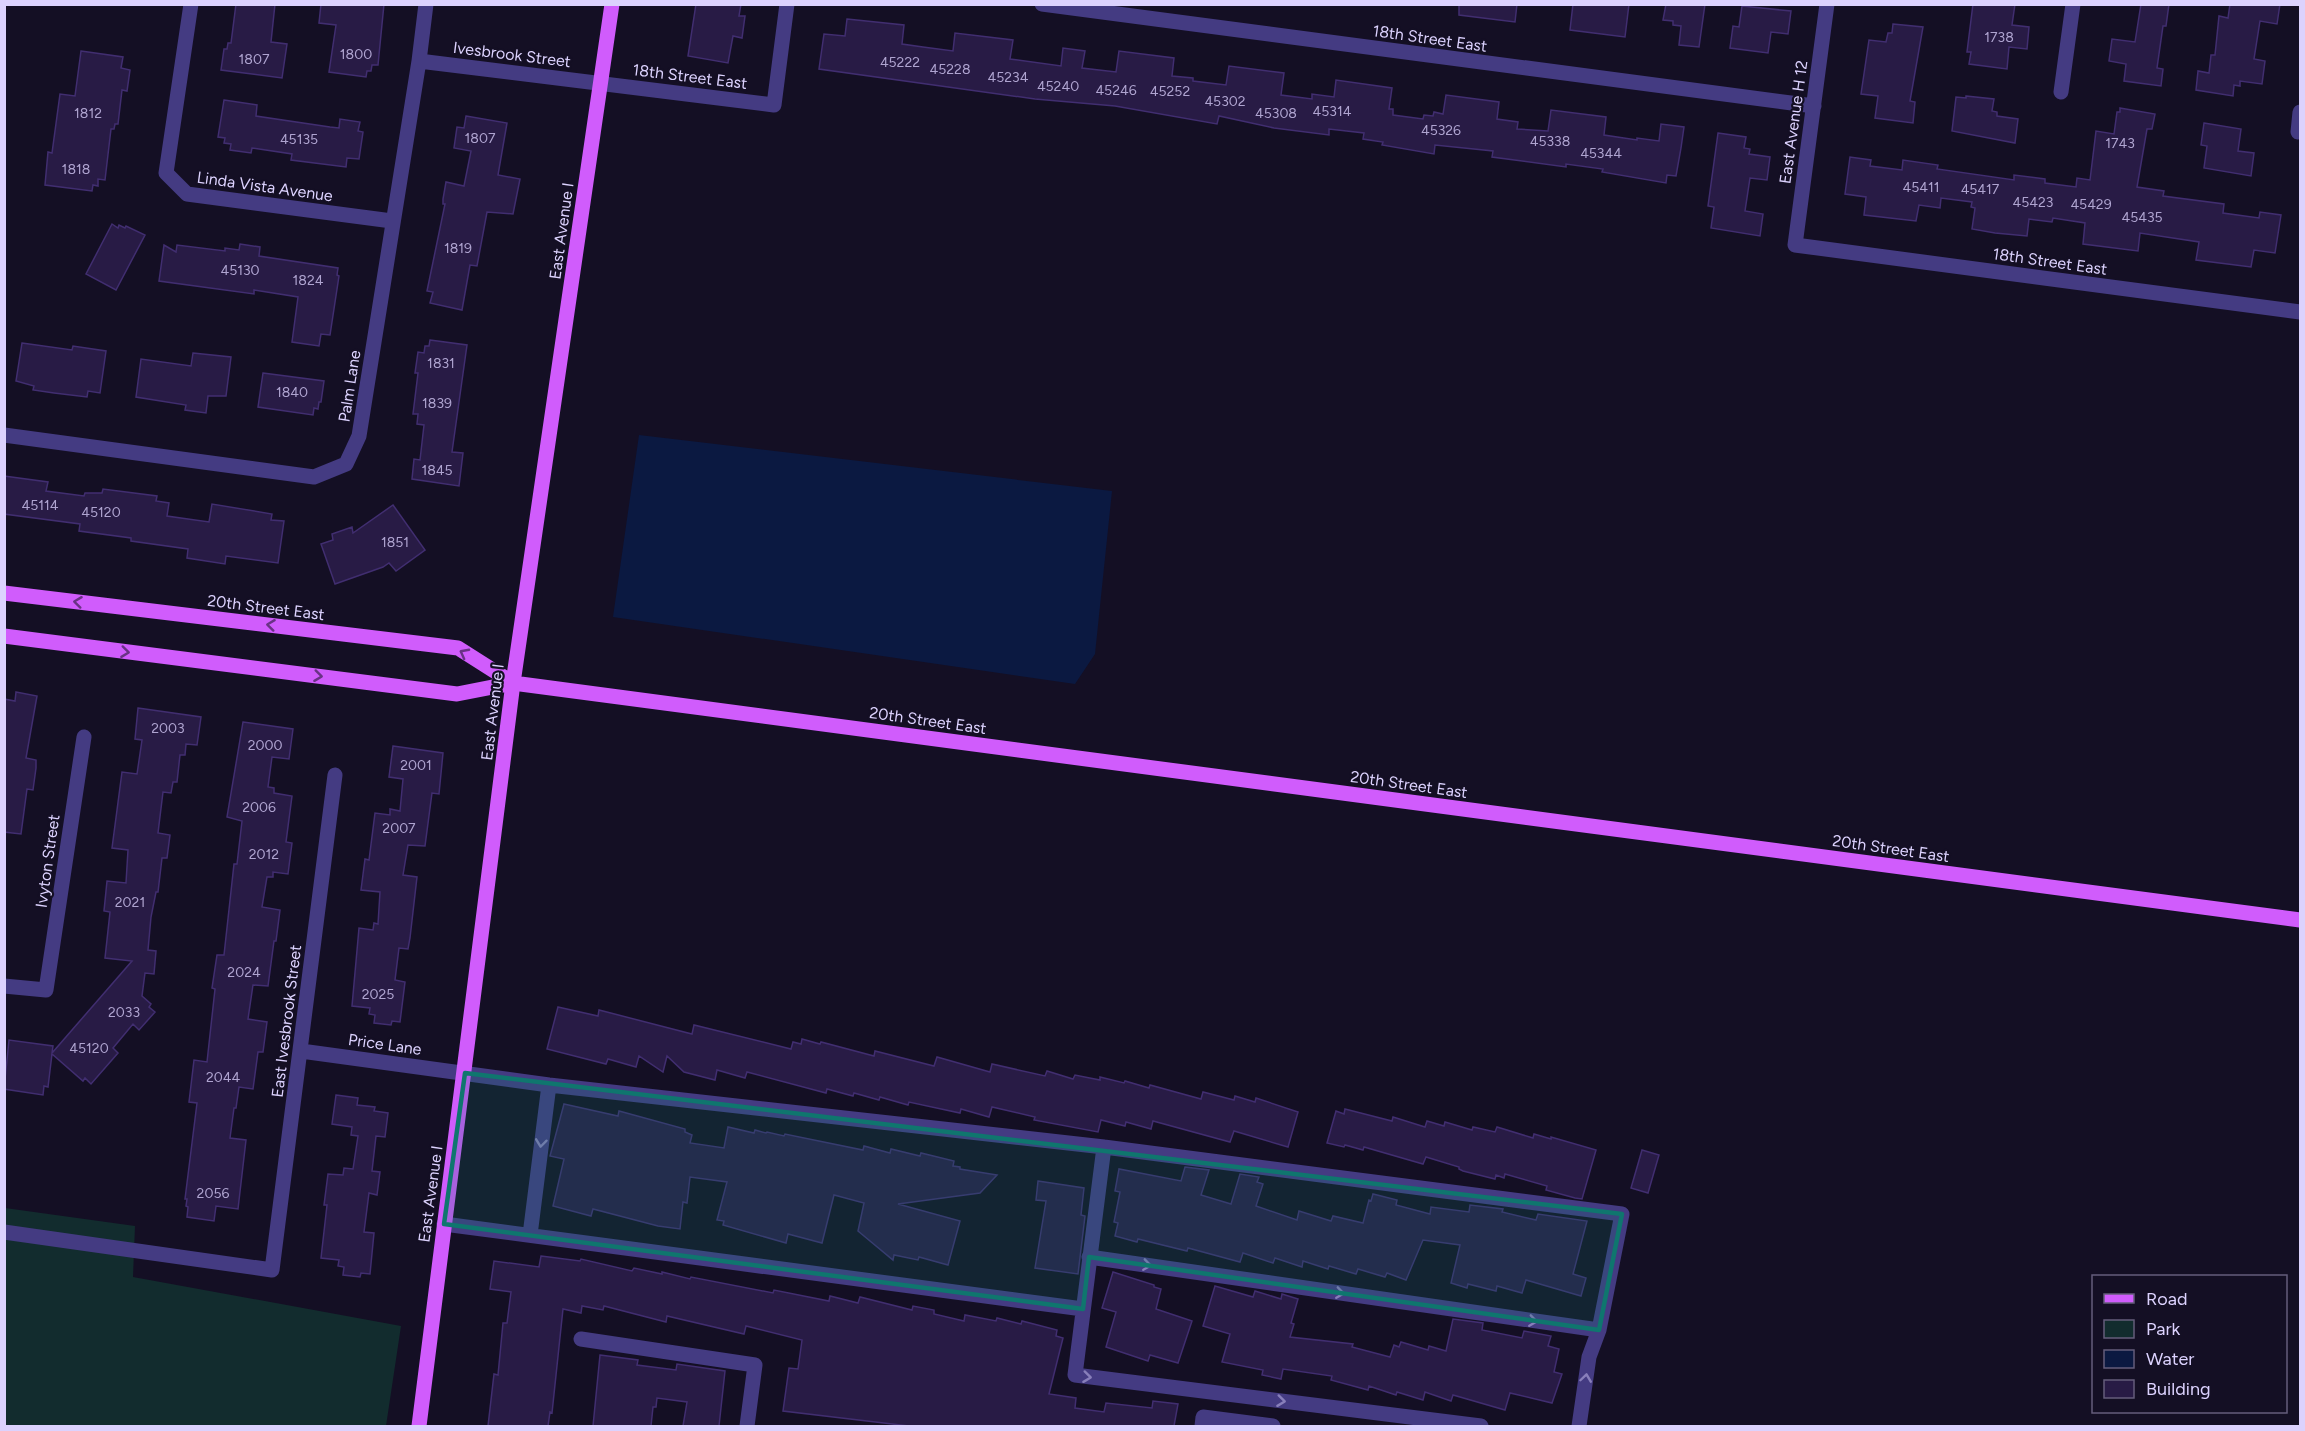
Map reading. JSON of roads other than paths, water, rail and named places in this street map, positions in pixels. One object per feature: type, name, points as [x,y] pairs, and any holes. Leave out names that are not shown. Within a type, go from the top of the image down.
[{"type":"main road","name":"East Avenue I","points":[[419,1426],[513,683],[612,4]]},
{"type":"main road","name":"20th Street East","points":[[4,593],[458,648],[513,683]]},
{"type":"main road","name":"20th Street East","points":[[4,636],[457,694],[513,683],[2301,920]]},
{"type":"street","name":"Linda Vista Avenue","points":[[191,4],[166,173],[187,194],[392,221]]},
{"type":"street","name":"Palm Lane","points":[[4,435],[314,477],[346,464],[359,436],[419,61],[426,4]]},
{"type":"street","name":"18th Street East","points":[[601,83],[774,105],[787,4]]},
{"type":"street","name":"18th Street East","points":[[1042,4],[1814,106]]},
{"type":"street","name":"East Avenue H 12","points":[[1795,245],[1827,4]]},
{"type":"street","points":[[2061,92],[2073,4]]},
{"type":"street","name":"Ivesbrook Street","points":[[419,61],[601,83]]},
{"type":"street","points":[[2298,132],[2301,112]]},
{"type":"street","name":"18th Street East","points":[[1795,245],[2301,312]]},
{"type":"street","name":"Ivyton Street","points":[[4,986],[46,990],[84,737]]},
{"type":"street","name":"East Ivesbrook Street","points":[[4,1232],[272,1270],[334,775]]},
{"type":"street","name":"Price Lane","points":[[301,1051],[549,1085],[1104,1147],[1622,1214],[1599,1330]]},
{"type":"street","points":[[530,1235],[549,1085]]},
{"type":"street","points":[[1104,1147],[1075,1375],[1481,1426]]},
{"type":"street","points":[[444,1224],[1083,1309]]},
{"type":"street","points":[[1089,1257],[1599,1330],[1589,1357],[1579,1426]]},
{"type":"street","points":[[580,1339],[755,1365],[747,1426]]},
{"type":"street","points":[[1202,1426],[1203,1417],[1273,1426]]},
{"type":"water","points":[[639,435],[1112,491],[1095,654],[1075,684],[613,617]]}]
